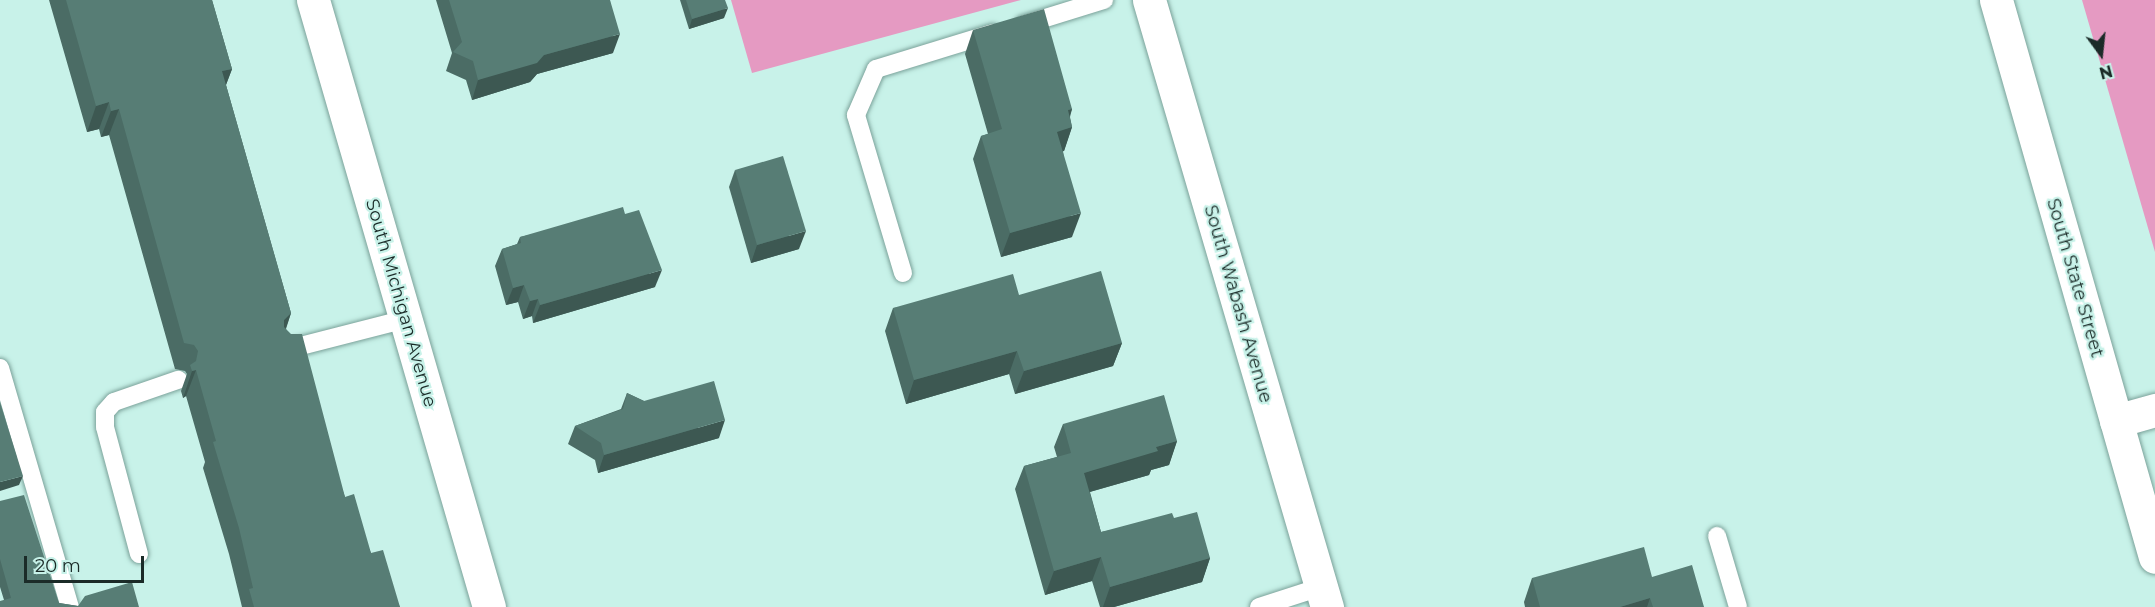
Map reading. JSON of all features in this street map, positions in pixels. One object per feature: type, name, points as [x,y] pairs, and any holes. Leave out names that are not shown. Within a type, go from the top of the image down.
[{"type":"street","name":"South Michigan Avenue","points":[[313,0],[489,607]]},
{"type":"street","name":"South Wabash Avenue","points":[[1149,0],[1324,597]]},
{"type":"street","name":"South State Street","points":[[1996,0],[2155,557]]},
{"type":"street","points":[[2116,421],[2155,410]]},
{"type":"lane","points":[[903,273],[856,115],[876,69],[1104,0]]},
{"type":"lane","points":[[285,350],[406,319]]},
{"type":"lane","points":[[0,368],[70,607]]},
{"type":"lane","points":[[139,554],[105,427],[105,412],[114,402],[178,380]]},
{"type":"lane","points":[[1717,536],[1738,607]]},
{"type":"lane","points":[[1259,607],[1324,597]]},
{"type":"shaded area","points":[[731,0],[1021,0],[752,73]]},
{"type":"shaded area","points":[[2082,0],[2155,0],[2155,252]]},
{"type":"building","points":[[66,0],[212,0],[232,69],[222,71],[291,313],[284,320],[284,327],[291,334],[302,334],[345,497],[354,494],[371,553],[383,550],[400,607],[254,607],[249,589],[253,588],[239,528],[213,442],[216,441],[196,370],[192,371],[190,365],[196,361],[198,351],[194,345],[184,343],[119,109],[111,111],[109,102],[96,106]]},
{"type":"building","points":[[449,0],[610,0],[620,34],[544,55],[537,63],[478,80],[473,61],[453,52],[462,42]]},
{"type":"building","points":[[686,0],[725,0],[728,8],[692,19]]},
{"type":"building","points":[[1044,9],[1072,109],[1068,110],[1072,127],[1057,132],[1081,213],[1010,233],[981,136],[1002,129],[973,30]]},
{"type":"building","points":[[783,156],[806,231],[757,245],[735,170]]},
{"type":"building","points":[[623,207],[625,214],[639,210],[662,270],[540,305],[538,299],[530,301],[524,285],[513,288],[502,249],[521,243],[520,237]]},
{"type":"building","points":[[1101,271],[1122,343],[1024,371],[1017,351],[914,380],[893,308],[1013,274],[1019,295]]},
{"type":"building","points":[[714,381],[725,420],[604,455],[601,443],[575,426],[623,409],[627,393],[644,401]]},
{"type":"building","points":[[1164,395],[1177,441],[1156,447],[1158,451],[1084,473],[1101,532],[1172,513],[1174,518],[1197,512],[1210,558],[1110,587],[1101,557],[1054,571],[1024,466],[1071,453],[1063,424]]},
{"type":"building","points":[[0,402],[23,476],[0,482]]},
{"type":"building","points":[[24,495],[59,603],[78,606],[85,596],[132,582],[139,607],[0,607],[0,601],[11,598],[0,559],[0,501]]},
{"type":"building","points":[[1644,547],[1652,577],[1692,565],[1704,607],[1653,607],[1650,598],[1620,607],[1540,607],[1532,578]]}]
